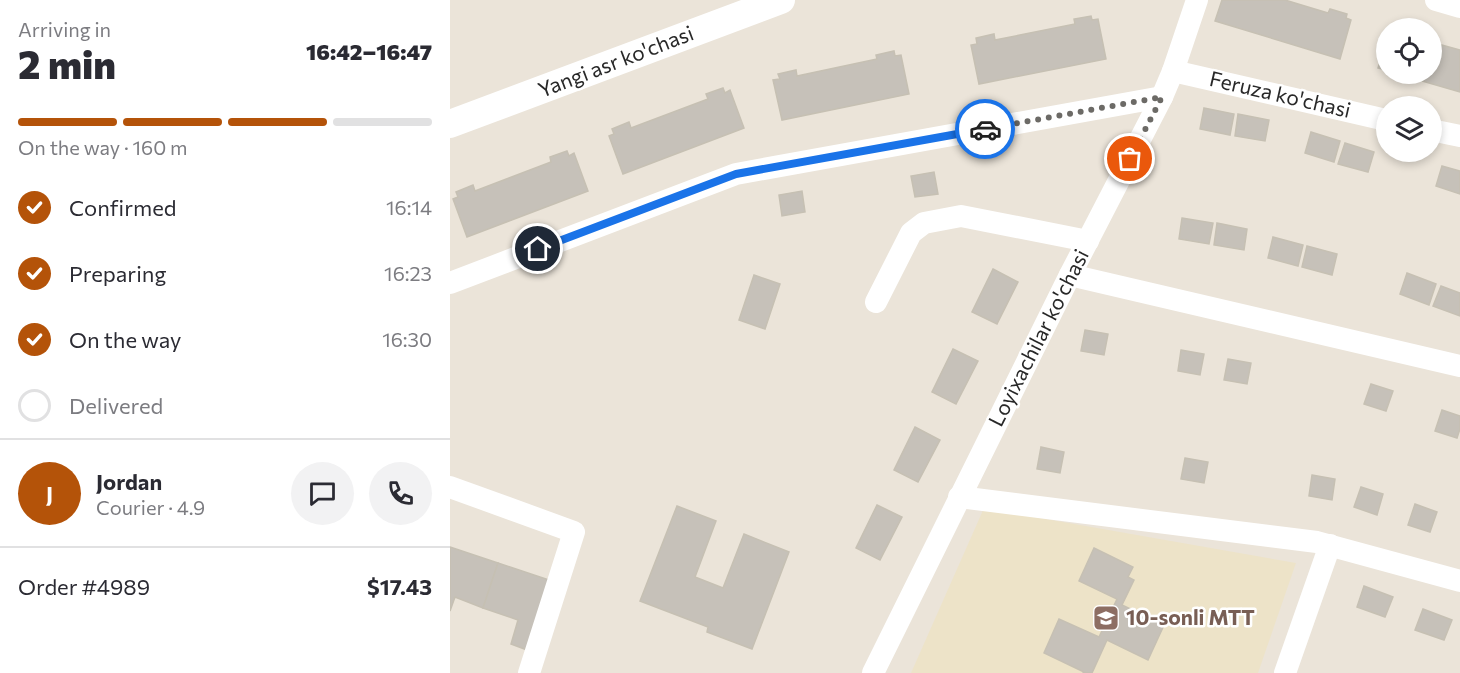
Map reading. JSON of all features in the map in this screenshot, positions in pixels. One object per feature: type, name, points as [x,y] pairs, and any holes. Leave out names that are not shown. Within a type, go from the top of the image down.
[{"type":"street","name":"Yangi asr ko'chasi","points":[[450,124],[781,0]]},
{"type":"street","name":"Loyixachilar ko'chasi","points":[[873,673],[959,496],[1162,97],[1197,0]]},
{"type":"street","points":[[1436,0],[1460,7]]},
{"type":"street","name":"Feruza ko'chasi","points":[[1173,71],[1376,118]]},
{"type":"street","points":[[450,283],[736,174],[1162,97]]},
{"type":"street","points":[[1442,132],[1460,136]]},
{"type":"street","points":[[876,302],[911,233],[924,223],[961,216],[1088,241]]},
{"type":"street","points":[[1070,276],[1460,366]]},
{"type":"street","points":[[450,487],[574,532],[529,673]]},
{"type":"street","points":[[959,496],[1317,542],[1460,581]]},
{"type":"street","points":[[1285,673],[1330,545]]},
{"type":"shaded area","name":"10-sonli MTT","points":[[984,508],[1296,563],[1258,673],[911,673]]},
{"type":"building","points":[[1222,0],[1285,0],[1328,13],[1330,9],[1347,14],[1346,18],[1351,20],[1340,59],[1215,21]]},
{"type":"building","points":[[1091,16],[1092,20],[1098,19],[1106,59],[979,84],[971,45],[977,44],[976,38],[994,34],[995,40],[1075,24],[1074,19]]},
{"type":"building","points":[[1442,45],[1460,50],[1460,92],[1432,84],[1442,84]]},
{"type":"building","points":[[894,51],[895,56],[901,55],[909,94],[782,120],[773,80],[780,79],[778,74],[796,70],[797,76],[877,59],[876,55]]},
{"type":"building","points":[[723,88],[725,93],[730,90],[744,128],[623,174],[609,136],[614,134],[612,129],[629,122],[631,128],[708,99],[706,94]]},
{"type":"building","points":[[1204,108],[1234,114],[1230,135],[1200,129]]},
{"type":"building","points":[[1238,114],[1269,120],[1265,141],[1235,136]]},
{"type":"building","points":[[1311,132],[1340,141],[1334,162],[1305,153]]},
{"type":"building","points":[[1345,143],[1374,152],[1368,172],[1338,164]]},
{"type":"building","points":[[567,151],[569,156],[574,153],[588,191],[467,237],[453,199],[458,197],[456,192],[473,185],[475,191],[551,162],[550,157]]},
{"type":"building","points":[[1442,166],[1460,171],[1460,194],[1436,186]]},
{"type":"building","points":[[934,172],[938,194],[915,197],[911,176]]},
{"type":"building","points":[[802,191],[805,212],[782,216],[779,195]]},
{"type":"building","points":[[1182,218],[1213,223],[1209,244],[1179,239]]},
{"type":"building","points":[[1217,223],[1247,229],[1244,250],[1214,245]]},
{"type":"building","points":[[1273,237],[1303,245],[1298,266],[1268,258]]},
{"type":"building","points":[[1307,246],[1337,254],[1332,275],[1302,267]]},
{"type":"building","points":[[993,269],[1018,282],[997,324],[972,312]]},
{"type":"building","points":[[1407,273],[1436,284],[1429,305],[1400,294]]},
{"type":"building","points":[[754,275],[780,284],[765,329],[739,320]]},
{"type":"building","points":[[1441,286],[1460,293],[1460,316],[1433,306]]},
{"type":"building","points":[[1085,330],[1108,334],[1104,355],[1081,351]]},
{"type":"building","points":[[953,349],[978,361],[956,404],[932,392]]},
{"type":"building","points":[[1181,350],[1204,354],[1200,375],[1178,371]]},
{"type":"building","points":[[1228,359],[1251,363],[1247,384],[1224,380]]},
{"type":"building","points":[[1371,384],[1393,391],[1386,411],[1364,404]]},
{"type":"building","points":[[1442,410],[1460,416],[1457,438],[1435,431]]},
{"type":"building","points":[[915,427],[940,440],[918,482],[894,470]]},
{"type":"building","points":[[1041,447],[1064,452],[1060,473],[1037,469]]},
{"type":"building","points":[[1185,458],[1208,462],[1204,483],[1181,479]]},
{"type":"building","points":[[1312,475],[1335,479],[1332,500],[1309,496]]},
{"type":"building","points":[[1361,487],[1383,494],[1377,515],[1354,507]]},
{"type":"building","points":[[1415,504],[1437,512],[1430,532],[1408,525]]},
{"type":"building","points":[[877,505],[902,517],[880,560],[856,548]]},
{"type":"building","points":[[677,506],[716,521],[695,577],[723,588],[744,534],[789,552],[752,649],[707,632],[708,627],[640,601]]},
{"type":"building","points":[[450,547],[498,563],[483,608],[455,597],[450,611]]},
{"type":"building","points":[[1094,548],[1133,567],[1128,577],[1134,580],[1122,605],[1164,625],[1148,660],[1107,640],[1092,673],[1083,673],[1044,653],[1059,619],[1099,637],[1117,599],[1079,581]]},
{"type":"building","points":[[498,563],[549,580],[527,650],[511,644],[518,620],[483,608]]},
{"type":"building","points":[[1364,586],[1393,597],[1385,617],[1357,607]]},
{"type":"building","points":[[1423,609],[1452,620],[1444,640],[1415,630]]},
{"type":"way so far","points":[[985,129],[1162,97],[1130,159]]},
{"type":"place","name":"10-sonli MTT","points":[[1106,618]]},
{"type":"route","points":[[538,249],[736,174],[985,129]]}]
